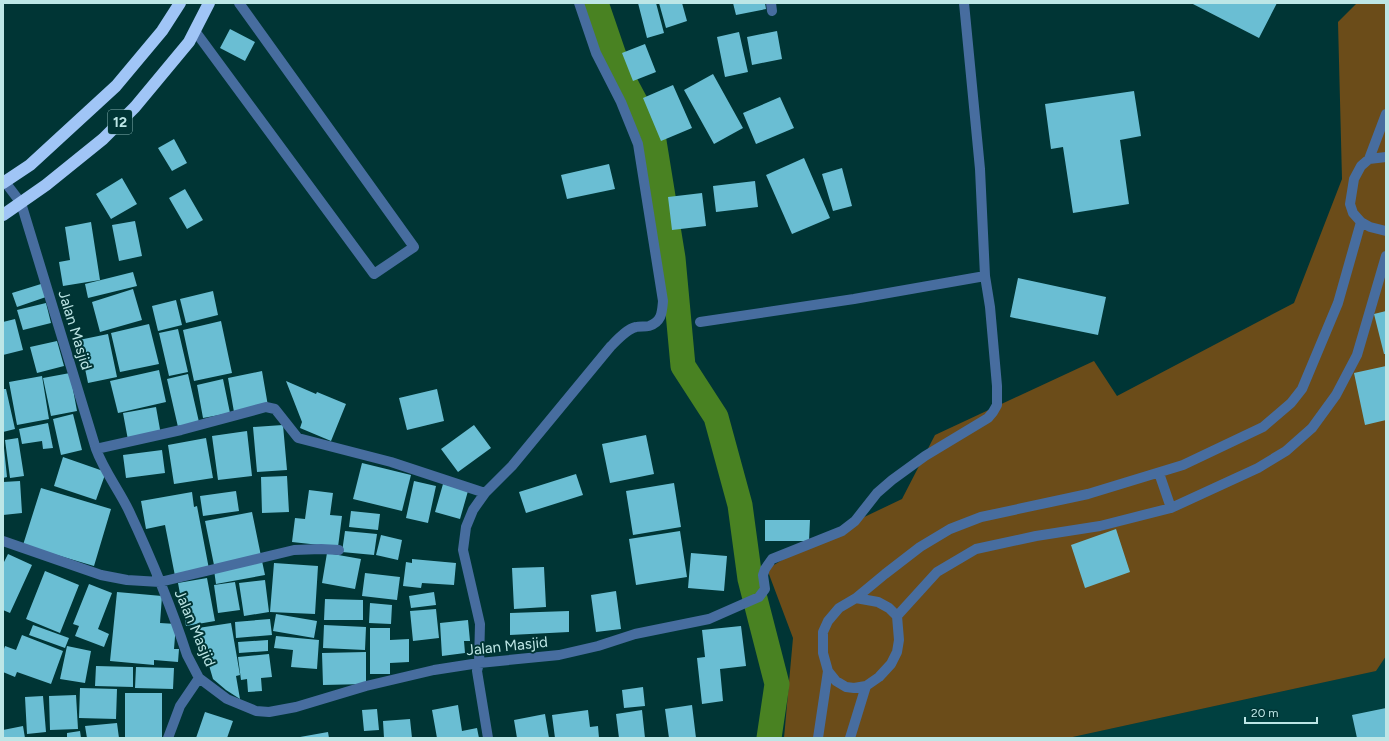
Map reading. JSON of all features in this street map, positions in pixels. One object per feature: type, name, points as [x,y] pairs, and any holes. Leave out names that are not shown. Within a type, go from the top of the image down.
[{"type":"highway","name":"12","points":[[4,182],[30,165],[116,86],[162,31],[180,3]]},
{"type":"highway","name":"12","points":[[3,215],[46,185],[103,139],[135,107],[189,42],[209,3]]},
{"type":"street","points":[[195,31],[374,274],[414,247],[239,3]]},
{"type":"street","points":[[488,738],[477,671],[479,663],[480,624],[463,550],[466,527],[473,510],[485,493],[512,466],[611,346],[624,334],[635,327],[649,326],[658,321],[662,313],[663,301],[638,144],[621,102],[596,53],[579,3]]},
{"type":"street","points":[[700,322],[854,299],[985,276],[980,169],[964,3]]},
{"type":"street","points":[[1386,114],[1369,159],[1361,166],[1354,179],[1350,204],[1353,213],[1361,222],[1370,227],[1386,231]]},
{"type":"street","points":[[1369,159],[1386,157]]},
{"type":"street","name":"Jalan Masjid","points":[[4,182],[21,203],[99,459],[130,514],[149,554],[188,655],[199,678],[227,699],[256,711],[269,712],[296,706],[366,686],[434,670],[479,663],[559,655],[598,646],[635,634],[709,619],[759,597],[764,590],[763,576],[765,569],[772,559],[842,531],[855,522],[877,493],[892,480],[925,456],[988,418],[993,412],[997,405],[997,386],[985,276]]},
{"type":"street","points":[[856,598],[878,602],[890,608],[897,616],[899,640],[897,652],[891,664],[879,677],[866,686],[854,688],[846,687],[836,681],[828,671],[823,653],[824,632],[828,621],[839,608],[856,598],[920,547],[950,528],[981,517],[1088,494],[1158,473],[1183,464],[1263,427],[1291,403],[1302,389],[1338,303],[1361,222]]},
{"type":"street","points":[[897,616],[937,572],[976,549],[1036,536],[1100,526],[1171,508],[1258,468],[1286,451],[1312,428],[1336,395],[1357,355],[1386,256]]},
{"type":"street","points":[[96,450],[181,430],[266,407],[275,409],[298,438],[391,462],[485,493]]},
{"type":"street","points":[[1158,473],[1171,508]]},
{"type":"street","points":[[3,541],[101,575],[126,580],[160,582],[294,550],[339,550]]},
{"type":"street","points":[[818,738],[828,671]]},
{"type":"street","points":[[168,738],[180,706],[199,678]]},
{"type":"street","points":[[850,738],[866,686]]},
{"type":"shaded area","points":[[1357,3],[1386,3],[1386,656],[1376,671],[1068,738],[784,738],[793,638],[767,569],[816,540],[902,499],[935,435],[1094,361],[1117,396],[1294,303],[1342,179],[1338,22]]},
{"type":"shaded area","points":[[1386,656],[1386,737],[1068,738],[1375,671]]},
{"type":"building","points":[[638,3],[656,3],[664,33],[647,38]]},
{"type":"building","points":[[659,3],[682,3],[687,21],[666,28]]},
{"type":"building","points":[[733,3],[765,3],[766,9],[736,15]]},
{"type":"building","points":[[1191,3],[1277,3],[1259,38]]},
{"type":"building","points":[[230,29],[255,42],[245,61],[220,48]]},
{"type":"building","points":[[777,31],[782,59],[752,65],[747,37]]},
{"type":"building","points":[[739,32],[748,72],[725,77],[717,37]]},
{"type":"building","points":[[645,44],[656,72],[633,81],[622,53]]},
{"type":"building","points":[[713,74],[743,128],[714,144],[684,90]]},
{"type":"building","points":[[673,85],[692,128],[661,141],[643,98]]},
{"type":"building","points":[[1134,91],[1141,136],[1120,140],[1129,204],[1073,213],[1063,147],[1051,149],[1045,104]]},
{"type":"building","points":[[780,97],[794,128],[756,144],[743,113]]},
{"type":"building","points":[[174,139],[187,163],[172,171],[158,148]]},
{"type":"building","points":[[804,158],[830,218],[792,234],[766,175]]},
{"type":"building","points":[[609,164],[615,189],[567,199],[561,175]]},
{"type":"building","points":[[842,168],[852,206],[833,211],[822,174]]},
{"type":"building","points":[[122,178],[137,204],[111,219],[96,194]]},
{"type":"building","points":[[755,181],[758,207],[716,212],[713,186]]},
{"type":"building","points":[[185,189],[203,220],[187,229],[169,198]]},
{"type":"building","points":[[702,193],[706,226],[672,230],[668,197]]},
{"type":"building","points":[[135,221],[142,256],[119,261],[112,225]]},
{"type":"building","points":[[91,222],[100,280],[63,286],[59,262],[70,260],[65,227]]},
{"type":"building","points":[[133,272],[137,286],[88,298],[85,284]]},
{"type":"building","points":[[1018,278],[1106,297],[1098,335],[1010,317]]},
{"type":"building","points":[[41,284],[46,297],[17,307],[12,293]]},
{"type":"building","points":[[133,289],[142,320],[100,332],[92,302]]},
{"type":"building","points":[[213,291],[218,315],[186,323],[180,299]]},
{"type":"building","points":[[176,300],[182,325],[158,331],[152,306]]},
{"type":"building","points":[[46,303],[51,323],[23,330],[17,310]]},
{"type":"building","points":[[1386,311],[1386,354],[1384,354],[1374,314]]},
{"type":"building","points":[[15,319],[23,350],[3,355],[3,322]]},
{"type":"building","points":[[221,321],[232,373],[194,381],[183,330]]},
{"type":"building","points":[[149,324],[159,364],[120,372],[111,333]]},
{"type":"building","points":[[178,329],[188,372],[169,376],[159,333]]},
{"type":"building","points":[[108,334],[117,377],[88,383],[79,340]]},
{"type":"building","points":[[57,341],[64,366],[37,373],[30,347]]},
{"type":"building","points":[[1386,366],[1386,420],[1365,425],[1354,373]]},
{"type":"building","points":[[159,370],[166,402],[118,413],[110,381]]},
{"type":"building","points":[[262,371],[268,406],[234,412],[228,378]]},
{"type":"building","points":[[70,373],[77,411],[51,416],[43,378]]},
{"type":"building","points":[[188,374],[199,422],[178,427],[167,379]]},
{"type":"building","points":[[42,376],[49,419],[17,425],[9,382]]},
{"type":"building","points":[[223,379],[230,413],[203,418],[197,385]]},
{"type":"building","points":[[286,381],[316,394],[317,392],[346,404],[331,441],[300,428],[302,422]]},
{"type":"building","points":[[3,389],[6,389],[15,429],[3,432]]},
{"type":"building","points":[[437,389],[444,421],[407,430],[399,398]]},
{"type":"building","points":[[156,407],[161,435],[128,440],[123,413]]},
{"type":"building","points":[[73,414],[82,450],[61,455],[53,419]]},
{"type":"building","points":[[48,423],[53,448],[43,449],[42,441],[22,444],[19,429]]},
{"type":"building","points":[[283,425],[287,470],[257,472],[253,427]]},
{"type":"building","points":[[474,425],[491,448],[458,472],[441,449]]},
{"type":"building","points":[[247,431],[252,476],[218,480],[212,436]]},
{"type":"building","points":[[646,435],[654,474],[610,483],[602,444]]},
{"type":"building","points":[[18,438],[24,476],[10,478],[5,440]]},
{"type":"building","points":[[206,438],[213,478],[174,484],[168,445]]},
{"type":"building","points":[[3,448],[7,477],[3,478]]},
{"type":"building","points":[[162,450],[165,473],[126,478],[123,455]]},
{"type":"building","points":[[63,457],[106,472],[96,500],[54,486]]},
{"type":"building","points":[[362,463],[411,475],[402,511],[353,499]]},
{"type":"building","points":[[576,474],[583,495],[526,513],[519,492]]},
{"type":"building","points":[[287,476],[289,512],[262,513],[261,477]]},
{"type":"building","points":[[20,481],[22,513],[3,515],[3,482]]},
{"type":"building","points":[[414,481],[436,486],[428,523],[406,518]]},
{"type":"building","points":[[674,483],[681,527],[633,535],[626,491]]},
{"type":"building","points":[[443,484],[468,491],[460,519],[435,512]]},
{"type":"building","points":[[41,488],[111,509],[94,566],[23,545]]},
{"type":"building","points":[[309,490],[333,493],[330,515],[342,516],[338,547],[292,542],[295,518],[305,519]]},
{"type":"building","points":[[236,491],[239,511],[203,516],[200,496]]},
{"type":"building","points":[[192,492],[194,507],[197,506],[209,569],[175,576],[165,525],[146,529],[141,501]]},
{"type":"building","points":[[351,511],[380,514],[378,530],[349,527]]},
{"type":"building","points":[[252,512],[261,556],[214,565],[205,521]]},
{"type":"building","points":[[765,520],[810,520],[809,541],[765,541]]},
{"type":"building","points":[[1116,529],[1130,572],[1085,588],[1071,545]]},
{"type":"building","points":[[345,531],[377,534],[374,555],[342,552]]},
{"type":"building","points":[[680,531],[687,577],[636,585],[629,539]]},
{"type":"building","points":[[381,535],[402,540],[398,560],[376,555]]},
{"type":"building","points":[[327,553],[361,559],[355,589],[322,583]]},
{"type":"building","points":[[691,553],[727,556],[724,591],[688,588]]},
{"type":"building","points":[[8,554],[32,565],[10,613],[3,610],[3,564]]},
{"type":"building","points":[[412,559],[456,563],[454,585],[422,583],[421,588],[403,586],[406,562],[412,563]]},
{"type":"building","points":[[262,561],[265,575],[216,584],[214,570]]},
{"type":"building","points":[[274,563],[318,566],[315,614],[270,612]]},
{"type":"building","points":[[544,567],[546,607],[514,609],[512,568]]},
{"type":"building","points":[[45,571],[79,585],[60,633],[26,619]]},
{"type":"building","points":[[365,573],[400,577],[397,600],[362,596]]},
{"type":"building","points":[[207,578],[215,621],[186,626],[178,583]]},
{"type":"building","points":[[265,580],[269,612],[244,616],[239,583]]},
{"type":"building","points":[[235,582],[240,610],[218,613],[214,585]]},
{"type":"building","points":[[89,584],[112,593],[98,629],[109,634],[104,647],[75,636],[79,626],[73,624]]},
{"type":"building","points":[[616,591],[621,629],[596,632],[591,595]]},
{"type":"building","points":[[117,592],[162,596],[160,623],[176,624],[174,649],[179,649],[178,662],[154,660],[154,665],[110,661]]},
{"type":"building","points":[[434,592],[436,605],[411,608],[409,596]]},
{"type":"building","points":[[325,599],[363,600],[363,620],[324,620]]},
{"type":"building","points":[[370,603],[392,605],[391,624],[369,623]]},
{"type":"building","points":[[436,609],[439,638],[413,641],[410,611]]},
{"type":"building","points":[[569,611],[569,632],[510,635],[510,613]]},
{"type":"building","points":[[276,614],[317,621],[314,638],[273,631]]},
{"type":"building","points":[[270,619],[272,635],[236,638],[235,622]]},
{"type":"building","points":[[468,620],[470,641],[464,641],[465,653],[442,656],[440,623]]},
{"type":"building","points":[[231,623],[240,675],[236,676],[240,699],[213,679],[198,628]]},
{"type":"building","points":[[33,625],[69,638],[65,648],[29,635]]},
{"type":"building","points":[[324,625],[366,627],[365,650],[323,648]]},
{"type":"building","points":[[741,626],[746,666],[720,669],[723,701],[702,704],[697,658],[705,657],[702,630]]},
{"type":"building","points":[[370,628],[390,628],[390,640],[409,639],[409,662],[390,663],[390,674],[370,674]]},
{"type":"building","points":[[22,635],[63,651],[51,684],[17,672],[15,677],[3,672],[3,652],[5,646],[16,650]]},
{"type":"building","points":[[276,636],[319,640],[317,669],[291,667],[293,650],[274,648]]},
{"type":"building","points":[[268,640],[268,651],[239,653],[238,642]]},
{"type":"building","points":[[67,646],[91,651],[85,683],[60,679]]},
{"type":"building","points":[[366,652],[366,684],[323,685],[322,653]]},
{"type":"building","points":[[269,654],[272,677],[261,678],[262,691],[248,692],[247,679],[241,680],[238,657]]},
{"type":"building","points":[[96,666],[133,667],[133,687],[95,686]]},
{"type":"building","points":[[136,667],[174,668],[173,689],[135,688]]},
{"type":"building","points":[[643,687],[645,706],[624,708],[622,690]]},
{"type":"building","points":[[80,688],[117,689],[116,719],[79,718]]},
{"type":"building","points":[[125,693],[162,693],[162,738],[125,738]]},
{"type":"building","points":[[76,695],[78,729],[50,730],[49,696]]},
{"type":"building","points":[[43,696],[46,732],[27,734],[25,697]]},
{"type":"building","points":[[458,705],[462,731],[477,728],[479,738],[437,738],[432,710]]},
{"type":"building","points":[[692,705],[696,738],[669,738],[665,709]]},
{"type":"building","points":[[1386,708],[1386,737],[1357,738],[1352,715]]},
{"type":"building","points":[[377,709],[379,730],[364,731],[362,710]]},
{"type":"building","points":[[588,710],[590,727],[598,726],[599,738],[555,738],[552,715]]},
{"type":"building","points":[[642,710],[645,738],[619,738],[616,714]]},
{"type":"building","points":[[205,712],[233,721],[227,738],[196,738]]},
{"type":"building","points":[[545,714],[549,738],[517,738],[514,720]]},
{"type":"building","points":[[410,719],[412,738],[384,738],[383,721]]},
{"type":"building","points":[[117,723],[119,738],[87,738],[85,726]]},
{"type":"building","points":[[23,726],[25,738],[3,738],[3,730]]},
{"type":"building","points":[[80,731],[81,738],[67,738],[67,733]]},
{"type":"building","points":[[328,732],[329,738],[300,738],[300,737]]},
{"type":"waterway","points":[[596,3],[620,73],[653,135],[673,258],[683,366],[716,417],[740,505],[750,579],[777,684],[769,738]]}]
